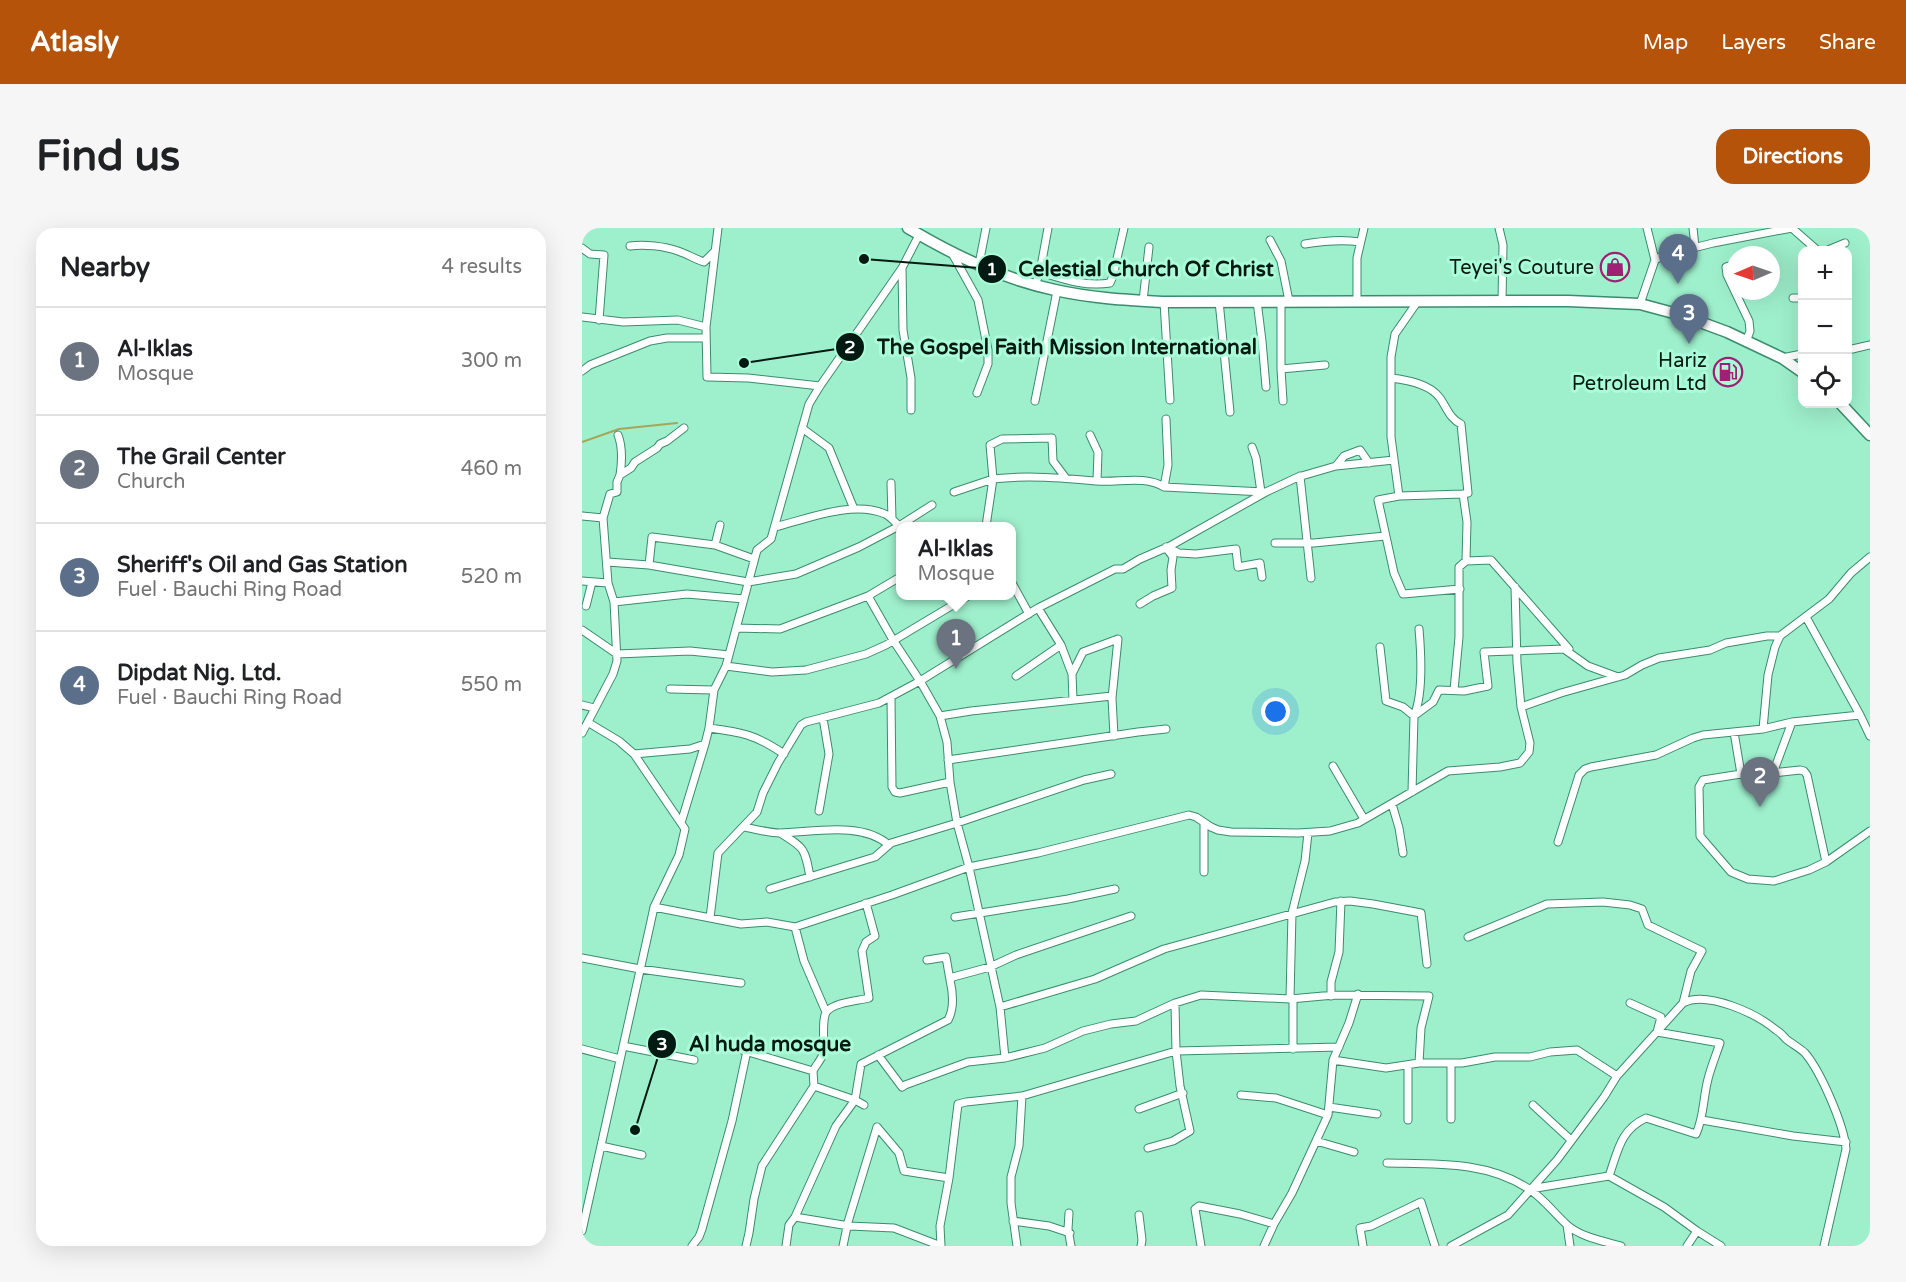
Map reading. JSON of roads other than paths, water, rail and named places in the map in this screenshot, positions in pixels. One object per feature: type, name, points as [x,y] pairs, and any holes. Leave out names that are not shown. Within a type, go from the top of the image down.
[{"type":"main road","points":[[908,228],[952,252],[1007,277],[1058,291],[1143,301],[1568,301],[1640,304],[1681,315],[1727,332],[1782,358],[1798,369]]},
{"type":"main road","points":[[1845,408],[1870,435]]},
{"type":"street","points":[[718,228],[705,338],[707,377],[748,378],[820,386]]},
{"type":"street","points":[[979,264],[986,228]]},
{"type":"street","points":[[1035,285],[1040,272],[1047,228]]},
{"type":"street","points":[[1040,272],[1072,282],[1094,285],[1110,283],[1124,228]]},
{"type":"street","points":[[1357,302],[1357,258],[1364,228]]},
{"type":"street","points":[[1499,228],[1503,245],[1502,302]]},
{"type":"street","points":[[1640,304],[1655,260],[1647,228]]},
{"type":"street","points":[[1693,228],[1695,247]]},
{"type":"street","points":[[1655,260],[1695,247],[1768,230],[1792,228],[1812,246]]},
{"type":"street","points":[[681,823],[709,728],[714,690],[726,666],[757,550],[771,539],[775,527],[809,404],[902,268],[919,235]]},
{"type":"street","points":[[1270,240],[1281,261],[1285,301],[1281,369],[1283,401]]},
{"type":"street","points":[[1305,244],[1334,240],[1360,242]]},
{"type":"street","points":[[1838,246],[1845,243]]},
{"type":"street","points":[[630,246],[670,248],[704,262],[715,250]]},
{"type":"street","points":[[1143,301],[1149,247]]},
{"type":"street","points":[[582,248],[590,254],[604,255],[598,320]]},
{"type":"street","points":[[952,252],[978,300],[988,350],[988,364],[977,393]]},
{"type":"street","points":[[902,268],[903,330],[911,378],[911,410]]},
{"type":"street","points":[[1035,401],[1058,291]]},
{"type":"street","points":[[1793,298],[1798,298]]},
{"type":"street","points":[[1739,300],[1749,321],[1750,331],[1746,342]]},
{"type":"street","points":[[1257,301],[1266,387]]},
{"type":"street","points":[[1399,496],[1391,437],[1391,357],[1395,334],[1418,301]]},
{"type":"street","points":[[1164,302],[1170,400]]},
{"type":"street","points":[[1219,302],[1230,412]]},
{"type":"street","points":[[582,317],[623,322],[678,320],[706,327]]},
{"type":"street","points":[[582,371],[590,365],[650,341],[667,338],[705,338]]},
{"type":"street","points":[[1852,349],[1870,345]]},
{"type":"street","points":[[1782,358],[1798,355]]},
{"type":"street","points":[[1281,369],[1324,365]]},
{"type":"street","points":[[1391,378],[1407,380],[1424,386],[1439,395],[1454,421],[1461,424],[1468,493],[1399,496],[1378,500],[1394,573],[1403,594],[1460,589]]},
{"type":"street","points":[[1164,487],[1168,465],[1166,419]]},
{"type":"street","points":[[620,476],[635,462],[684,428]]},
{"type":"street","points":[[802,428],[829,448],[854,509]]},
{"type":"street","points":[[582,733],[613,674],[617,654],[614,602],[608,583],[603,518],[610,494],[617,492],[617,482],[620,476],[622,462],[618,435]]},
{"type":"street","points":[[1090,435],[1098,452],[1097,481]]},
{"type":"street","points":[[987,522],[993,479],[990,445],[1002,439],[1052,438],[1053,461],[1065,477]]},
{"type":"street","points":[[1252,447],[1264,492]]},
{"type":"street","points":[[1336,466],[1344,456],[1360,450],[1369,463]]},
{"type":"street","points":[[710,918],[718,852],[757,812],[764,793],[801,725],[879,703],[891,697],[1038,608],[1115,569],[1123,569],[1166,547],[1264,492],[1300,476],[1336,466],[1394,460]]},
{"type":"street","points":[[1300,476],[1311,578]]},
{"type":"street","points":[[954,492],[993,479],[1065,477],[1097,481],[1155,481],[1164,487],[1264,492]]},
{"type":"street","points":[[891,483],[892,519]]},
{"type":"street","points":[[1463,494],[1467,522],[1466,561]]},
{"type":"street","points":[[905,522],[932,505]]},
{"type":"street","points":[[775,527],[861,508],[887,514],[896,523]]},
{"type":"street","points":[[582,516],[603,518]]},
{"type":"street","points":[[715,545],[720,525]]},
{"type":"street","points":[[607,562],[649,565],[748,582],[796,574],[859,547],[896,528]]},
{"type":"street","points":[[1275,543],[1385,536]]},
{"type":"street","points":[[649,565],[652,537],[715,545],[754,560]]},
{"type":"street","points":[[1166,547],[1179,553],[1196,554],[1236,549],[1238,567],[1260,563],[1262,577]]},
{"type":"street","points":[[1140,604],[1172,588],[1173,557],[1166,547]]},
{"type":"street","points":[[1763,729],[1768,675],[1775,646],[1780,636],[1829,599],[1851,573],[1870,557]]},
{"type":"street","points":[[1454,690],[1459,637],[1459,567],[1466,561],[1491,560],[1574,656]]},
{"type":"street","points":[[736,628],[780,629],[868,596],[896,580]]},
{"type":"street","points":[[582,581],[608,583]]},
{"type":"street","points":[[586,606],[592,582]]},
{"type":"street","points":[[654,907],[741,924],[767,922],[795,927],[969,867],[1038,853],[1189,814],[1218,830],[1232,832],[1330,831],[1358,823],[1448,771],[1520,763],[1529,752],[1530,743],[1521,707],[1515,587]]},
{"type":"street","points":[[1016,592],[1029,614]]},
{"type":"street","points":[[614,602],[687,594],[744,598]]},
{"type":"street","points":[[868,596],[940,716],[947,742],[950,782],[957,823],[1000,1007],[1005,1058]]},
{"type":"street","points":[[726,666],[772,672],[806,670],[866,654],[961,600]]},
{"type":"street","points":[[1038,608],[1061,645],[1072,674],[1073,700]]},
{"type":"street","points":[[1806,617],[1870,736]]},
{"type":"street","points":[[1412,792],[1414,716],[1419,703],[1421,647],[1419,629]]},
{"type":"street","points":[[582,630],[617,654],[690,651],[729,655]]},
{"type":"street","points":[[1521,707],[1618,677],[1659,658],[1710,650],[1726,643],[1780,636]]},
{"type":"street","points":[[1072,674],[1083,652],[1118,639],[1112,696],[1114,736]]},
{"type":"street","points":[[1016,676],[1061,645]]},
{"type":"street","points":[[1380,647],[1386,700],[1403,707],[1414,716]]},
{"type":"street","points":[[1414,716],[1433,702],[1439,690],[1464,691],[1488,686],[1484,652],[1564,649],[1588,666],[1618,677]]},
{"type":"street","points":[[670,689],[714,690]]},
{"type":"street","points":[[940,716],[1112,696]]},
{"type":"street","points":[[891,697],[892,787],[895,792],[900,793],[950,782]]},
{"type":"street","points":[[582,705],[594,708]]},
{"type":"street","points":[[1558,842],[1576,783],[1579,775],[1585,769],[1656,754],[1702,735],[1860,715]]},
{"type":"street","points":[[819,812],[830,754],[824,718]]},
{"type":"street","points":[[1773,773],[1791,722]]},
{"type":"street","points":[[582,1231],[654,907],[679,855],[685,829],[634,754],[619,741],[589,723]]},
{"type":"street","points":[[709,728],[741,732],[764,740],[784,754]]},
{"type":"street","points":[[948,760],[1166,729]]},
{"type":"street","points":[[1734,732],[1741,774]]},
{"type":"street","points":[[634,754],[690,749],[705,744]]},
{"type":"street","points":[[1333,766],[1364,819]]},
{"type":"street","points":[[1826,862],[1807,775],[1804,771],[1744,776],[1741,774],[1703,780],[1699,787],[1700,836],[1731,872],[1748,879],[1774,881],[1809,870],[1826,862],[1870,831]]},
{"type":"street","points":[[770,889],[876,857],[891,843],[1084,780],[1111,774]]},
{"type":"street","points":[[1392,804],[1403,853]]},
{"type":"street","points":[[1204,824],[1204,872]]},
{"type":"street","points":[[744,827],[779,833],[841,830],[879,837],[888,845]]},
{"type":"street","points":[[1293,1049],[1292,913],[1305,861],[1308,832]]},
{"type":"street","points":[[779,833],[800,845],[806,854],[810,878]]},
{"type":"street","points":[[955,917],[1115,889]]},
{"type":"street","points":[[1331,996],[1331,982],[1339,952],[1341,902]]},
{"type":"street","points":[[1000,1007],[1095,979],[1164,950],[1292,913],[1341,902],[1374,904],[1421,913],[1426,964]]},
{"type":"street","points":[[1468,937],[1547,904],[1603,902],[1630,905],[1642,909],[1648,925],[1702,951],[1691,971],[1683,1003]]},
{"type":"street","points":[[746,1246],[762,1166],[814,1086],[813,1071],[822,1057],[825,1037],[823,1021],[826,1012],[837,1005],[869,998],[862,951],[866,942],[875,936],[866,903]]},
{"type":"street","points":[[950,980],[953,977],[990,967],[1016,955],[1131,916]]},
{"type":"street","points":[[795,927],[804,961],[826,1012]]},
{"type":"street","points":[[786,1246],[789,1225],[795,1217],[836,1126],[855,1100],[861,1064],[950,1017],[953,994],[946,957],[927,960]]},
{"type":"street","points":[[582,958],[640,969],[741,983]]},
{"type":"street","points":[[1264,1246],[1292,1193],[1329,1111],[1333,1060],[1358,994]]},
{"type":"street","points":[[878,1055],[902,1087],[968,1062],[1005,1058],[1045,1048],[1083,1031],[1136,1021],[1175,1003],[1202,996],[1292,999],[1358,994],[1429,996],[1421,1029],[1419,1064]]},
{"type":"street","points":[[1451,1246],[1508,1215],[1557,1160],[1596,1109],[1617,1076],[1683,1003],[1690,999],[1698,999],[1725,1003],[1776,1029],[1804,1053],[1821,1079],[1846,1142],[1846,1157],[1824,1246]]},
{"type":"street","points":[[1148,1148],[1173,1141],[1190,1131],[1180,1086],[1176,1051],[1175,1003]]},
{"type":"street","points":[[1630,1003],[1661,1017],[1657,1032]]},
{"type":"street","points":[[1609,1176],[1622,1138],[1635,1123],[1646,1118],[1696,1134],[1702,1120],[1708,1078],[1720,1043],[1657,1032]]},
{"type":"street","points":[[623,1046],[694,1060]]},
{"type":"street","points":[[795,1217],[849,1226],[894,1228],[940,1246],[940,1226],[949,1178],[958,1104],[1022,1096],[1176,1051],[1339,1047]]},
{"type":"street","points":[[735,1048],[813,1071]]},
{"type":"street","points":[[582,1049],[620,1059]]},
{"type":"street","points":[[1333,1060],[1386,1068],[1419,1064],[1462,1063],[1495,1057],[1530,1057],[1550,1052],[1577,1050],[1617,1076]]},
{"type":"street","points":[[692,1246],[702,1229],[732,1121],[747,1051]]},
{"type":"street","points":[[1451,1063],[1451,1119]]},
{"type":"street","points":[[1408,1066],[1408,1120]]},
{"type":"street","points":[[814,1086],[864,1105]]},
{"type":"street","points":[[1139,1109],[1183,1093]]},
{"type":"street","points":[[1241,1095],[1275,1098],[1329,1111],[1377,1114]]},
{"type":"street","points":[[1017,1246],[1011,1203],[1011,1177],[1019,1146],[1022,1096]]},
{"type":"street","points":[[1533,1105],[1571,1140]]},
{"type":"street","points":[[1702,1120],[1792,1136],[1846,1142]]},
{"type":"street","points":[[843,1246],[877,1127],[899,1153],[904,1171],[949,1178]]},
{"type":"street","points":[[1316,1141],[1354,1152]]},
{"type":"street","points":[[601,1146],[642,1155]]},
{"type":"street","points":[[1387,1163],[1450,1164],[1499,1174],[1530,1190],[1558,1214],[1567,1225],[1584,1235],[1621,1246]]},
{"type":"street","points":[[1530,1190],[1609,1176],[1664,1207],[1721,1246]]},
{"type":"street","points":[[1363,1246],[1360,1228],[1371,1226],[1421,1202],[1435,1246]]},
{"type":"street","points":[[1201,1246],[1195,1209],[1199,1206],[1274,1224]]},
{"type":"street","points":[[1069,1213],[1068,1229],[1071,1246]]},
{"type":"street","points":[[1139,1215],[1141,1246]]},
{"type":"street","points":[[1013,1221],[1050,1226],[1070,1233]]},
{"type":"street","points":[[1567,1225],[1570,1246]]},
{"type":"street","points":[[1687,1246],[1696,1231]]},
{"type":"waterway","points":[[582,442],[619,429],[677,423]]},
{"type":"place","name":"Celestial Church Of Christ","points":[[864,259]]},
{"type":"place","name":"Teyei's Couture","points":[[1615,267]]},
{"type":"place","name":"Dipdat Nig. Ltd.","points":[[1678,284]]},
{"type":"place","name":"Sheriff's Oil and Gas Station","points":[[1689,344]]},
{"type":"place","name":"The Gospel Faith Mission International","points":[[744,363]]},
{"type":"place","name":"Hariz Petroleum Ltd","points":[[1728,372]]},
{"type":"place","name":"Al-Iklas","points":[[956,669]]},
{"type":"place","name":"The Grail Center","points":[[1760,807]]},
{"type":"place","name":"Al huda mosque","points":[[635,1130]]}]
